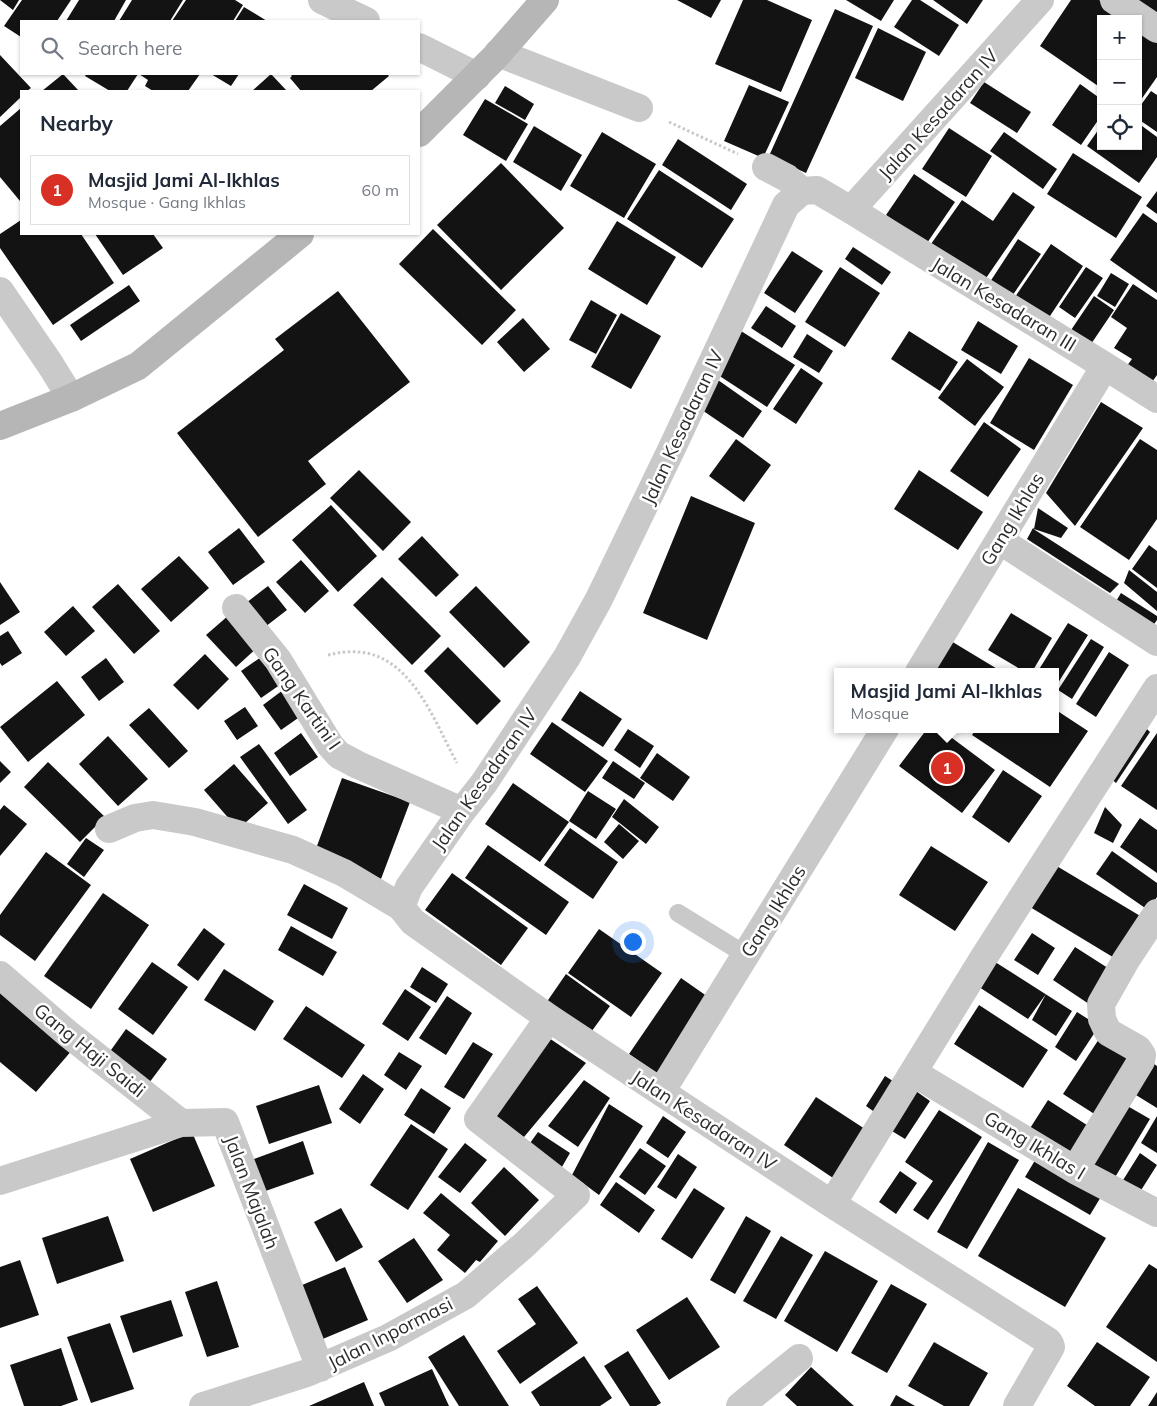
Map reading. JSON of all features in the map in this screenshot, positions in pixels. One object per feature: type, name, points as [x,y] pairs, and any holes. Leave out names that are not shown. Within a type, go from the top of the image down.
[{"type":"street","points":[[322,0],[364,20]]},
{"type":"street","points":[[420,132],[477,76],[545,0]]},
{"type":"street","name":"Jalan Kesadaran IV","points":[[851,210],[1040,0]]},
{"type":"street","points":[[1114,0],[1157,29]]},
{"type":"street","points":[[420,48],[477,76]]},
{"type":"street","points":[[498,53],[639,108]]},
{"type":"street","points":[[766,167],[787,178],[802,191],[817,190],[851,210]]},
{"type":"street","name":"Jalan Kesadaran IV","points":[[802,191],[786,205],[599,599],[567,657],[484,783],[409,887],[401,907],[413,922],[549,1018],[832,1204],[1050,1344],[1017,1406]]},
{"type":"street","name":"Jalan Kesadaran III","points":[[851,210],[1156,396]]},
{"type":"street","points":[[0,426],[71,398],[138,366],[299,235]]},
{"type":"street","points":[[0,290],[71,398]]},
{"type":"street","name":"Gang Ikhlas","points":[[921,668],[1105,366]]},
{"type":"street","points":[[999,540],[1157,642]]},
{"type":"street","name":"Gang Kartini I","points":[[236,608],[278,660],[330,745],[340,754],[358,765],[462,811]]},
{"type":"street","points":[[832,1204],[984,957],[1157,688]]},
{"type":"street","name":"Gang Ikhlas","points":[[661,1092],[883,733]]},
{"type":"street","points":[[109,829],[135,818],[153,815],[195,822],[293,850],[344,872],[401,907]]},
{"type":"street","points":[[1075,1170],[1141,1061],[1142,1055],[1138,1049],[1108,1032],[1102,1019],[1101,1004],[1126,960],[1157,913]]},
{"type":"street","name":"Gang Haji Saidi","points":[[0,975],[67,1033],[181,1123]]},
{"type":"street","name":"Jalan Inpormasi","points":[[203,1406],[243,1400],[320,1368],[388,1338],[466,1295],[576,1195],[478,1119],[549,1018]]},
{"type":"street","name":"Gang Ikhlas I","points":[[914,1073],[1075,1170],[1157,1214]]},
{"type":"street","name":"Jalan Majalah","points":[[0,1182],[181,1123],[225,1122],[320,1368]]},
{"type":"street","points":[[740,1406],[799,1358]]},
{"type":"lane","points":[[678,912],[746,955]]},
{"type":"path","points":[[639,108],[766,167]]},
{"type":"path","points":[[328,655],[348,652],[368,653],[392,663],[417,689],[458,764],[484,783]]},
{"type":"building","points":[[0,0],[19,0],[13,10]]},
{"type":"building","points":[[22,0],[71,0],[58,20],[20,20],[20,36],[4,26]]},
{"type":"building","points":[[79,0],[126,0],[115,20],[67,20]]},
{"type":"building","points":[[132,0],[183,0],[171,20],[120,20]]},
{"type":"building","points":[[186,0],[235,0],[243,5],[234,20],[173,20]]},
{"type":"building","points":[[677,0],[721,0],[711,18]]},
{"type":"building","points":[[743,0],[767,0],[812,20],[781,92],[715,64]]},
{"type":"building","points":[[846,0],[894,0],[881,21]]},
{"type":"building","points":[[912,0],[920,0],[959,25],[939,56],[894,27]]},
{"type":"building","points":[[933,0],[983,0],[967,24]]},
{"type":"building","points":[[1071,0],[1099,0],[1121,15],[1097,15],[1097,85],[1040,46]]},
{"type":"building","points":[[1133,0],[1157,0],[1157,22]]},
{"type":"building","points":[[244,7],[265,20],[236,20]]},
{"type":"building","points":[[835,9],[873,26],[806,173],[769,156]]},
{"type":"building","points":[[878,28],[926,52],[903,101],[855,78]]},
{"type":"building","points":[[1142,29],[1157,39],[1157,77],[1142,98]]},
{"type":"building","points":[[0,55],[31,88],[20,90],[20,98],[0,117]]},
{"type":"building","points":[[64,75],[78,90],[43,90]]},
{"type":"building","points":[[137,75],[128,90],[108,90],[85,76]]},
{"type":"building","points":[[140,75],[199,75],[189,90],[151,90],[145,86],[148,80]]},
{"type":"building","points":[[213,75],[238,75],[231,86]]},
{"type":"building","points":[[272,75],[286,90],[253,90]]},
{"type":"building","points":[[292,76],[389,76],[372,90],[300,90],[290,78]]},
{"type":"building","points":[[984,82],[1031,112],[1017,133],[970,103]]},
{"type":"building","points":[[1080,84],[1097,96],[1097,122],[1081,145],[1052,125]]},
{"type":"building","points":[[749,85],[789,102],[763,158],[724,141]]},
{"type":"building","points":[[505,86],[534,104],[525,120],[495,103]]},
{"type":"building","points":[[1151,91],[1157,95],[1157,132],[1142,122],[1142,103]]},
{"type":"building","points":[[485,99],[528,124],[506,161],[463,135]]},
{"type":"building","points":[[20,109],[20,201],[0,177],[0,126]]},
{"type":"building","points":[[534,126],[582,155],[561,191],[513,162]]},
{"type":"building","points":[[1142,126],[1157,137],[1157,157],[1139,183],[1087,146],[1097,132],[1097,150],[1142,150]]},
{"type":"building","points":[[949,128],[992,156],[966,197],[922,169]]},
{"type":"building","points":[[602,132],[656,164],[624,218],[570,186]]},
{"type":"building","points":[[1004,132],[1057,169],[1043,189],[990,151]]},
{"type":"building","points":[[678,139],[747,184],[731,210],[662,165]]},
{"type":"building","points":[[1073,153],[1142,197],[1116,238],[1047,194]]},
{"type":"building","points":[[501,163],[564,228],[501,290],[437,225]]},
{"type":"building","points":[[659,170],[734,219],[702,268],[627,219]]},
{"type":"building","points":[[914,174],[955,202],[927,243],[886,215]]},
{"type":"building","points":[[1157,191],[1157,214],[1146,206]]},
{"type":"building","points":[[1013,192],[1035,207],[984,281],[931,244],[962,200],[993,221]]},
{"type":"building","points":[[1143,213],[1157,223],[1157,293],[1110,260]]},
{"type":"building","points":[[20,221],[20,235],[82,235],[114,283],[53,325],[0,248],[0,234]]},
{"type":"building","points":[[617,221],[676,257],[647,305],[588,269]]},
{"type":"building","points":[[433,229],[516,310],[482,345],[399,264]]},
{"type":"building","points":[[96,235],[154,235],[163,248],[123,275]]},
{"type":"building","points":[[1018,239],[1041,254],[1010,299],[988,285]]},
{"type":"building","points":[[1051,244],[1083,266],[1048,319],[1015,297]]},
{"type":"building","points":[[853,247],[891,272],[882,285],[845,259]]},
{"type":"building","points":[[792,251],[823,271],[795,313],[764,293]]},
{"type":"building","points":[[840,267],[880,293],[845,347],[805,322]]},
{"type":"building","points":[[1086,267],[1103,278],[1075,318],[1059,307]]},
{"type":"building","points":[[1111,273],[1129,284],[1115,307],[1097,296]]},
{"type":"building","points":[[1133,284],[1157,300],[1157,375],[1150,385],[1123,371],[1132,359],[1114,348],[1127,328],[1111,317]]},
{"type":"building","points":[[129,285],[140,301],[81,341],[70,325]]},
{"type":"building","points":[[338,291],[410,382],[308,461],[326,484],[258,537],[177,433],[284,350],[275,339]]},
{"type":"building","points":[[1094,296],[1114,310],[1087,350],[1067,336]]},
{"type":"building","points":[[591,300],[617,315],[596,354],[569,340]]},
{"type":"building","points":[[766,306],[796,326],[782,348],[751,328]]},
{"type":"building","points":[[621,313],[661,336],[631,389],[591,367]]},
{"type":"building","points":[[523,318],[550,349],[524,372],[497,342]]},
{"type":"building","points":[[978,321],[1018,346],[1001,374],[961,350]]},
{"type":"building","points":[[741,331],[795,365],[767,407],[715,373]]},
{"type":"building","points":[[909,331],[958,362],[940,391],[891,359]]},
{"type":"building","points":[[807,334],[833,351],[819,373],[793,357]]},
{"type":"building","points":[[1029,358],[1073,385],[1034,450],[990,423]]},
{"type":"building","points":[[967,359],[1004,387],[975,426],[938,398]]},
{"type":"building","points":[[801,368],[823,383],[796,424],[773,409]]},
{"type":"building","points":[[718,380],[762,411],[743,438],[699,408]]},
{"type":"building","points":[[1101,402],[1143,428],[1075,526],[1046,493]]},
{"type":"building","points":[[984,422],[1021,449],[988,497],[950,471]]},
{"type":"building","points":[[736,439],[771,465],[744,502],[709,476]]},
{"type":"building","points":[[1140,439],[1157,450],[1157,519],[1129,560],[1080,527]]},
{"type":"building","points":[[359,470],[411,522],[383,551],[330,498]]},
{"type":"building","points":[[919,470],[983,512],[958,550],[894,509]]},
{"type":"building","points":[[691,496],[755,523],[707,640],[643,613]]},
{"type":"building","points":[[331,505],[377,556],[338,592],[292,540]]},
{"type":"building","points":[[1038,508],[1068,528],[1061,538],[1034,529]]},
{"type":"building","points":[[239,528],[265,562],[233,585],[208,552]]},
{"type":"building","points":[[1033,528],[1119,584],[1110,593],[1027,539]]},
{"type":"building","points":[[422,536],[459,575],[436,597],[398,559]]},
{"type":"building","points":[[1149,545],[1157,551],[1157,588],[1132,569]]},
{"type":"building","points":[[179,556],[209,588],[171,622],[141,589]]},
{"type":"building","points":[[301,560],[329,591],[305,613],[276,582]]},
{"type":"building","points":[[1129,570],[1157,592],[1157,611],[1124,583]]},
{"type":"building","points":[[382,577],[441,636],[412,665],[353,605]]},
{"type":"building","points":[[0,582],[20,612],[0,625]]},
{"type":"building","points":[[118,584],[160,631],[134,654],[92,607]]},
{"type":"building","points":[[268,586],[287,610],[261,630],[242,606]]},
{"type":"building","points":[[476,586],[530,642],[504,668],[449,612]]},
{"type":"building","points":[[1121,593],[1157,616],[1157,620],[1152,627],[1112,608]]},
{"type":"building","points":[[73,606],[95,631],[66,656],[44,632]]},
{"type":"building","points":[[1011,613],[1052,638],[1034,668],[1018,668],[988,650]]},
{"type":"building","points":[[229,615],[258,647],[236,667],[206,635]]},
{"type":"building","points":[[1068,623],[1088,635],[1059,681],[1059,668],[1040,668]]},
{"type":"building","points":[[8,631],[22,653],[2,666],[0,663],[0,636]]},
{"type":"building","points":[[1091,639],[1104,647],[1072,699],[1059,691]]},
{"type":"building","points":[[951,641],[996,668],[934,668]]},
{"type":"building","points":[[448,647],[501,701],[477,725],[424,671]]},
{"type":"building","points":[[1109,652],[1129,665],[1096,717],[1076,704]]},
{"type":"building","points":[[205,654],[229,679],[198,710],[173,685]]},
{"type":"building","points":[[264,655],[284,682],[261,698],[241,671]]},
{"type":"building","points":[[106,658],[124,682],[99,701],[81,677]]},
{"type":"building","points":[[57,681],[85,715],[28,762],[0,727]]},
{"type":"building","points":[[283,690],[301,716],[281,730],[263,705]]},
{"type":"building","points":[[580,691],[622,719],[603,747],[561,720]]},
{"type":"building","points":[[245,707],[258,726],[237,740],[224,721]]},
{"type":"building","points":[[149,708],[188,751],[169,768],[129,725]]},
{"type":"building","points":[[1059,712],[1088,731],[1050,787],[972,735],[973,733],[1059,733]]},
{"type":"building","points":[[552,722],[608,761],[585,792],[530,754]]},
{"type":"building","points":[[1141,723],[1150,732],[1116,783],[1108,776]]},
{"type":"building","points":[[628,729],[654,746],[640,768],[614,750]]},
{"type":"building","points":[[301,733],[318,757],[290,776],[274,753]]},
{"type":"building","points":[[924,733],[945,733],[995,770],[962,813],[899,766]]},
{"type":"building","points":[[1157,733],[1157,810],[1121,786]]},
{"type":"building","points":[[108,736],[148,779],[118,806],[79,764]]},
{"type":"building","points":[[259,744],[307,810],[288,824],[240,757]]},
{"type":"building","points":[[657,753],[690,777],[673,801],[640,778]]},
{"type":"building","points":[[0,761],[11,772],[0,783]]},
{"type":"building","points":[[613,761],[645,783],[634,799],[602,778]]},
{"type":"building","points":[[48,762],[105,817],[80,842],[24,787]]},
{"type":"building","points":[[234,764],[268,803],[238,829],[204,790]]},
{"type":"building","points":[[1003,770],[1042,796],[1009,843],[972,817]]},
{"type":"building","points":[[342,778],[410,802],[381,879],[314,854]]},
{"type":"building","points":[[513,783],[569,822],[540,862],[485,824]]},
{"type":"building","points":[[588,791],[616,809],[596,839],[569,821]]},
{"type":"building","points":[[624,799],[659,827],[646,844],[612,817]]},
{"type":"building","points":[[4,805],[27,824],[0,856],[0,810]]},
{"type":"building","points":[[1105,807],[1122,825],[1113,843],[1094,833]]},
{"type":"building","points":[[1140,818],[1157,830],[1157,873],[1120,847]]},
{"type":"building","points":[[619,824],[639,841],[623,859],[604,842]]},
{"type":"building","points":[[570,828],[618,862],[593,899],[544,865]]},
{"type":"building","points":[[86,838],[104,850],[84,877],[67,864]]},
{"type":"building","points":[[488,845],[569,902],[546,935],[465,878]]},
{"type":"building","points":[[931,846],[988,882],[955,931],[899,895]]},
{"type":"building","points":[[1112,851],[1157,883],[1157,897],[1148,910],[1096,874]]},
{"type":"building","points":[[46,852],[91,885],[35,961],[0,935],[0,915]]},
{"type":"building","points":[[1055,865],[1147,920],[1121,962],[1030,907]]},
{"type":"building","points":[[452,873],[528,928],[501,965],[425,910]]},
{"type":"building","points":[[304,884],[348,908],[332,939],[287,915]]},
{"type":"building","points":[[103,893],[149,925],[91,1009],[44,976]]},
{"type":"building","points":[[291,926],[337,952],[323,976],[278,950]]},
{"type":"building","points":[[204,928],[225,944],[198,981],[177,965]]},
{"type":"building","points":[[599,929],[662,973],[631,1017],[568,973]]},
{"type":"building","points":[[1032,933],[1055,948],[1038,975],[1014,960]]},
{"type":"building","points":[[1075,947],[1111,970],[1089,1004],[1053,980]]},
{"type":"building","points":[[992,960],[1046,994],[1028,1019],[976,985]]},
{"type":"building","points":[[152,962],[188,987],[153,1035],[118,1009]]},
{"type":"building","points":[[422,967],[448,984],[436,1003],[410,987]]},
{"type":"building","points":[[224,969],[274,1001],[255,1031],[204,1000]]},
{"type":"building","points":[[566,974],[610,1006],[589,1035],[546,1003]]},
{"type":"building","points":[[681,978],[711,999],[658,1074],[629,1054]]},
{"type":"building","points":[[0,986],[73,1049],[36,1092],[0,1062]]},
{"type":"building","points":[[405,989],[431,1007],[408,1041],[382,1024]]},
{"type":"building","points":[[1046,994],[1072,1011],[1056,1036],[1032,1020]]},
{"type":"building","points":[[447,996],[472,1013],[446,1055],[419,1038]]},
{"type":"building","points":[[979,1005],[1048,1050],[1023,1088],[954,1044]]},
{"type":"building","points":[[306,1006],[365,1045],[342,1078],[283,1039]]},
{"type":"building","points":[[1077,1012],[1099,1026],[1076,1061],[1055,1047]]},
{"type":"building","points":[[126,1029],[167,1059],[146,1087],[106,1057]]},
{"type":"building","points":[[546,1036],[586,1063],[524,1137],[491,1116]]},
{"type":"building","points":[[1099,1039],[1131,1060],[1096,1115],[1063,1094]]},
{"type":"building","points":[[473,1042],[493,1054],[464,1099],[444,1087]]},
{"type":"building","points":[[399,1052],[422,1066],[406,1090],[384,1075]]},
{"type":"building","points":[[1151,1062],[1157,1066],[1157,1108],[1131,1092]]},
{"type":"building","points":[[363,1074],[384,1089],[360,1124],[339,1109]]},
{"type":"building","points":[[885,1076],[904,1088],[883,1118],[866,1106]]},
{"type":"building","points":[[584,1080],[610,1098],[578,1147],[548,1126]]},
{"type":"building","points":[[319,1085],[332,1123],[269,1144],[256,1106]]},
{"type":"building","points":[[421,1088],[451,1108],[434,1134],[404,1115]]},
{"type":"building","points":[[913,1089],[930,1101],[905,1139],[887,1128]]},
{"type":"building","points":[[816,1097],[865,1129],[833,1178],[784,1145]]},
{"type":"building","points":[[1048,1100],[1090,1127],[1069,1160],[1027,1133]]},
{"type":"building","points":[[609,1104],[643,1126],[599,1195],[572,1175]]},
{"type":"building","points":[[1124,1104],[1150,1119],[1111,1184],[1084,1168]]},
{"type":"building","points":[[939,1110],[982,1137],[928,1220],[913,1210],[933,1181],[905,1162]]},
{"type":"building","points":[[663,1116],[686,1132],[668,1158],[646,1143]]},
{"type":"building","points":[[1157,1116],[1157,1153],[1141,1143]]},
{"type":"building","points":[[411,1124],[448,1149],[408,1210],[370,1185]]},
{"type":"building","points":[[192,1132],[215,1186],[153,1212],[130,1159]]},
{"type":"building","points":[[538,1132],[570,1153],[559,1172],[525,1150]]},
{"type":"building","points":[[303,1141],[314,1174],[257,1194],[246,1162]]},
{"type":"building","points":[[988,1142],[1019,1160],[967,1249],[937,1232]]},
{"type":"building","points":[[465,1143],[487,1160],[460,1193],[438,1177]]},
{"type":"building","points":[[640,1148],[666,1166],[645,1195],[619,1177]]},
{"type":"building","points":[[1140,1153],[1157,1165],[1138,1195],[1120,1185]]},
{"type":"building","points":[[678,1154],[697,1167],[676,1199],[657,1187]]},
{"type":"building","points":[[1037,1157],[1102,1195],[1090,1215],[1025,1177]]},
{"type":"building","points":[[504,1167],[539,1200],[505,1236],[471,1203]]},
{"type":"building","points":[[900,1171],[917,1183],[896,1214],[879,1202]]},
{"type":"building","points":[[616,1182],[655,1210],[639,1233],[600,1205]]},
{"type":"building","points":[[694,1188],[725,1208],[692,1259],[661,1239]]},
{"type":"building","points":[[1018,1188],[1106,1238],[1065,1307],[978,1256]]},
{"type":"building","points":[[441,1193],[498,1241],[480,1262],[476,1260],[465,1273],[437,1250],[450,1235],[423,1213]]},
{"type":"building","points":[[341,1208],[363,1247],[336,1262],[314,1222]]},
{"type":"building","points":[[108,1216],[124,1261],[57,1284],[42,1238]]},
{"type":"building","points":[[746,1216],[771,1231],[735,1294],[710,1280]]},
{"type":"building","points":[[781,1236],[813,1255],[776,1319],[743,1301]]},
{"type":"building","points":[[414,1238],[443,1280],[407,1303],[378,1261]]},
{"type":"building","points":[[825,1251],[878,1281],[837,1352],[784,1321]]},
{"type":"building","points":[[20,1260],[39,1315],[0,1328],[0,1267]]},
{"type":"building","points":[[1149,1264],[1157,1269],[1157,1362],[1106,1327]]},
{"type":"building","points":[[345,1267],[368,1320],[318,1341],[295,1288]]},
{"type":"building","points":[[217,1281],[239,1347],[207,1357],[185,1292]]},
{"type":"building","points":[[891,1284],[927,1304],[887,1373],[851,1353]]},
{"type":"building","points":[[537,1286],[578,1343],[520,1384],[497,1351],[536,1324],[518,1299]]},
{"type":"building","points":[[687,1297],[720,1347],[669,1380],[636,1330]]},
{"type":"building","points":[[171,1300],[183,1336],[133,1353],[120,1316]]},
{"type":"building","points":[[110,1323],[134,1389],[91,1403],[67,1337]]},
{"type":"building","points":[[464,1335],[509,1406],[459,1406],[428,1357]]},
{"type":"building","points":[[934,1342],[988,1373],[969,1406],[944,1406],[908,1386]]},
{"type":"building","points":[[1097,1342],[1150,1377],[1130,1406],[1095,1406],[1067,1386]]},
{"type":"building","points":[[61,1348],[78,1400],[61,1406],[24,1406],[10,1365]]},
{"type":"building","points":[[628,1351],[661,1403],[656,1406],[630,1406],[604,1366]]},
{"type":"building","points":[[584,1356],[612,1398],[600,1406],[540,1406],[531,1392]]},
{"type":"building","points":[[811,1367],[854,1406],[797,1406],[785,1395]]},
{"type":"building","points":[[432,1369],[449,1406],[385,1406],[379,1393]]},
{"type":"building","points":[[364,1382],[374,1406],[309,1406]]},
{"type":"building","points":[[1157,1392],[1157,1406],[1148,1406]]},
{"type":"building","points":[[896,1395],[915,1406],[890,1406]]},
{"type":"place","name":"Masjid Jami Al-Ikhlas","points":[[947,768]]}]
